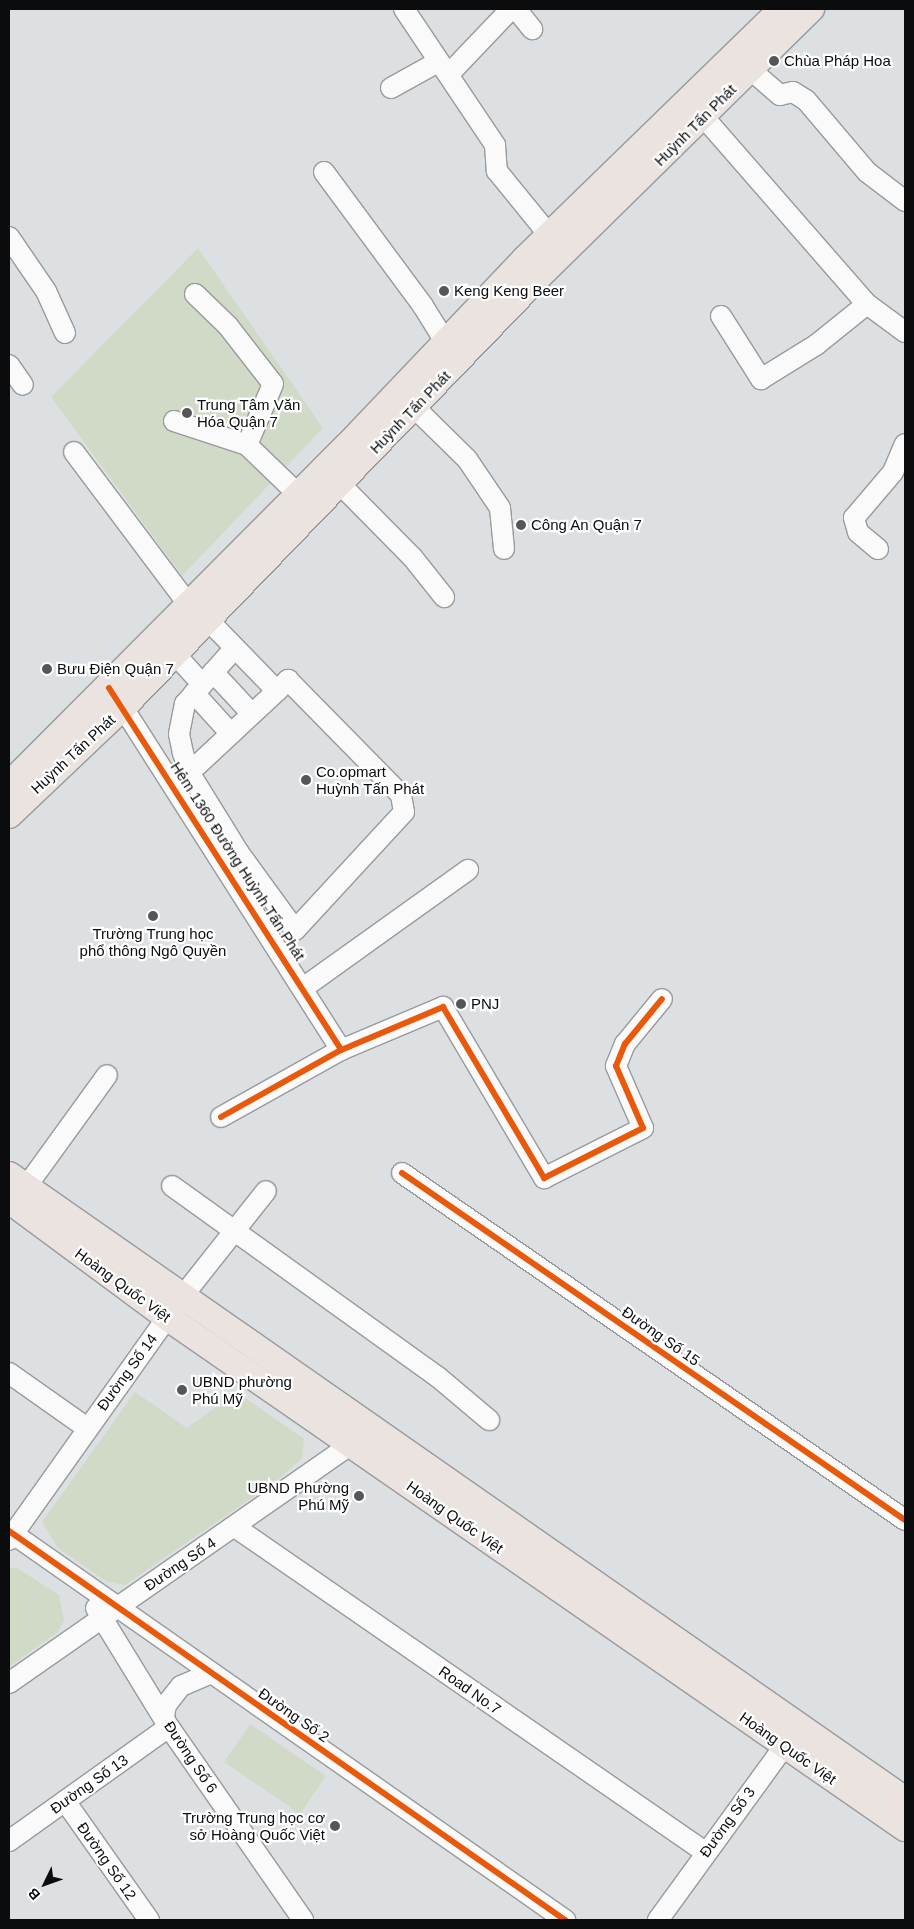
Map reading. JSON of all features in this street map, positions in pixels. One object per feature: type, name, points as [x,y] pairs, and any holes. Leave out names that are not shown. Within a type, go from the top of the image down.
[{"type":"main road","name":"Huỳnh Tấn Phát","points":[[9,785],[116,697],[174,653],[198,612],[340,484],[696,109],[782,9]]},
{"type":"main road","name":"Huỳnh Tấn Phát","points":[[9,815],[116,697],[198,612],[299,495],[549,235],[696,109],[751,70],[811,9]]},
{"type":"main road","name":"Hoàng Quốc Việt","points":[[14,1187],[174,1307],[351,1444],[791,1736],[905,1800]]},
{"type":"main road","name":"Hoàng Quốc Việt","points":[[174,1307],[791,1736],[905,1828]]},
{"type":"street","points":[[404,9],[495,145],[497,171],[549,235]]},
{"type":"street","points":[[392,88],[442,68],[511,9]]},
{"type":"street","points":[[516,9],[532,29]]},
{"type":"street","points":[[751,70],[780,95],[793,92],[806,100],[867,172],[905,201]]},
{"type":"street","points":[[696,109],[867,304],[905,332]]},
{"type":"street","points":[[324,172],[423,306],[446,343]]},
{"type":"street","points":[[9,237],[46,291],[65,333]]},
{"type":"street","points":[[195,294],[234,333],[273,384],[247,445]]},
{"type":"street","points":[[721,316],[761,379],[816,345],[867,304]]},
{"type":"street","points":[[9,365],[23,385]]},
{"type":"street","points":[[414,407],[468,459],[500,508],[504,550]]},
{"type":"street","points":[[174,422],[247,445],[299,495]]},
{"type":"street","points":[[878,549],[858,532],[854,518],[893,472],[905,444]]},
{"type":"street","points":[[74,452],[198,612],[277,691]]},
{"type":"street","points":[[340,484],[413,558],[444,597]]},
{"type":"street","points":[[234,649],[185,704],[179,734],[190,772],[272,904],[295,930]]},
{"type":"street","points":[[174,653],[203,683],[252,714]]},
{"type":"street","points":[[190,772],[288,680],[400,795],[404,812],[295,930],[276,943]]},
{"type":"street","points":[[203,683],[231,734]]},
{"type":"street","name":"Hẻm 1360 Đường Huỳnh Tấn Phát","points":[[116,697],[276,943],[341,1050]]},
{"type":"street","points":[[303,988],[468,870]]},
{"type":"street","points":[[221,1116],[341,1050],[443,1007],[544,1178],[643,1128],[616,1066],[625,1044],[662,999]]},
{"type":"street","points":[[14,1187],[106,1075]]},
{"type":"street","name":"Đường Số 15","points":[[402,1173],[905,1520]]},
{"type":"street","points":[[172,1186],[438,1377],[489,1420]]},
{"type":"street","name":"Đường Số 14","points":[[11,1535],[174,1307],[233,1230],[266,1191]]},
{"type":"street","points":[[9,1373],[87,1428]]},
{"type":"street","name":"Đường Số 4","points":[[9,1683],[99,1619],[115,1605],[235,1527],[351,1444]]},
{"type":"street","name":"Road No.7","points":[[235,1527],[705,1852]]},
{"type":"street","name":"Đường Số 2","points":[[11,1535],[115,1605],[565,1920]]},
{"type":"street","name":"Đường Số 6","points":[[90,1588],[99,1619],[303,1920]]},
{"type":"street","points":[[167,1722],[168,1701],[181,1686],[211,1673]]},
{"type":"street","name":"Đường Số 13","points":[[9,1841],[65,1801],[167,1722]]},
{"type":"street","name":"Đường Số 3","points":[[658,1920],[705,1852],[791,1736]]},
{"type":"street","name":"Đường Số 12","points":[[65,1801],[149,1920]]},
{"type":"green space","name":"Trung Tâm Văn Hóa Quận 7","points":[[198,248],[323,428],[182,576],[51,397]]},
{"type":"green space","points":[[135,1392],[187,1428],[237,1392],[304,1439],[302,1458],[279,1479],[125,1585],[107,1582],[58,1548],[42,1522]]},
{"type":"green space","points":[[9,1568],[17,1568],[59,1595],[64,1620],[58,1632],[9,1667]]},
{"type":"green space","points":[[250,1724],[326,1776],[300,1814],[224,1762]]},
{"type":"cycle path","points":[[109,688],[341,1050]]},
{"type":"cycle path","points":[[221,1117],[341,1050],[443,1007],[544,1178],[643,1128],[616,1066],[625,1044],[662,999]]},
{"type":"cycle path","points":[[402,1173],[905,1520]]},
{"type":"cycle path","points":[[9,1531],[565,1920]]},
{"type":"place","name":"Chùa Pháp Hoa","points":[[774,61]]},
{"type":"place","name":"Keng Keng Beer","points":[[444,291]]},
{"type":"place","name":"Trung Tâm Văn Hóa Quận 7","points":[[187,413]]},
{"type":"place","name":"Công An Quận 7","points":[[521,525]]},
{"type":"place","name":"Bưu Điện Quận 7","points":[[47,669]]},
{"type":"place","name":"Co.opmart Huỳnh Tấn Phát","points":[[306,780]]},
{"type":"place","name":"Trường Trung học phổ thông Ngô Quyền","points":[[153,916]]},
{"type":"place","name":"PNJ","points":[[461,1004]]},
{"type":"place","name":"UBND phường Phú Mỹ","points":[[182,1390]]},
{"type":"place","name":"UBND Phường Phú Mỹ","points":[[359,1496]]},
{"type":"place","name":"Trường Trung học cơ sở Hoàng Quốc Việt","points":[[335,1826]]}]
